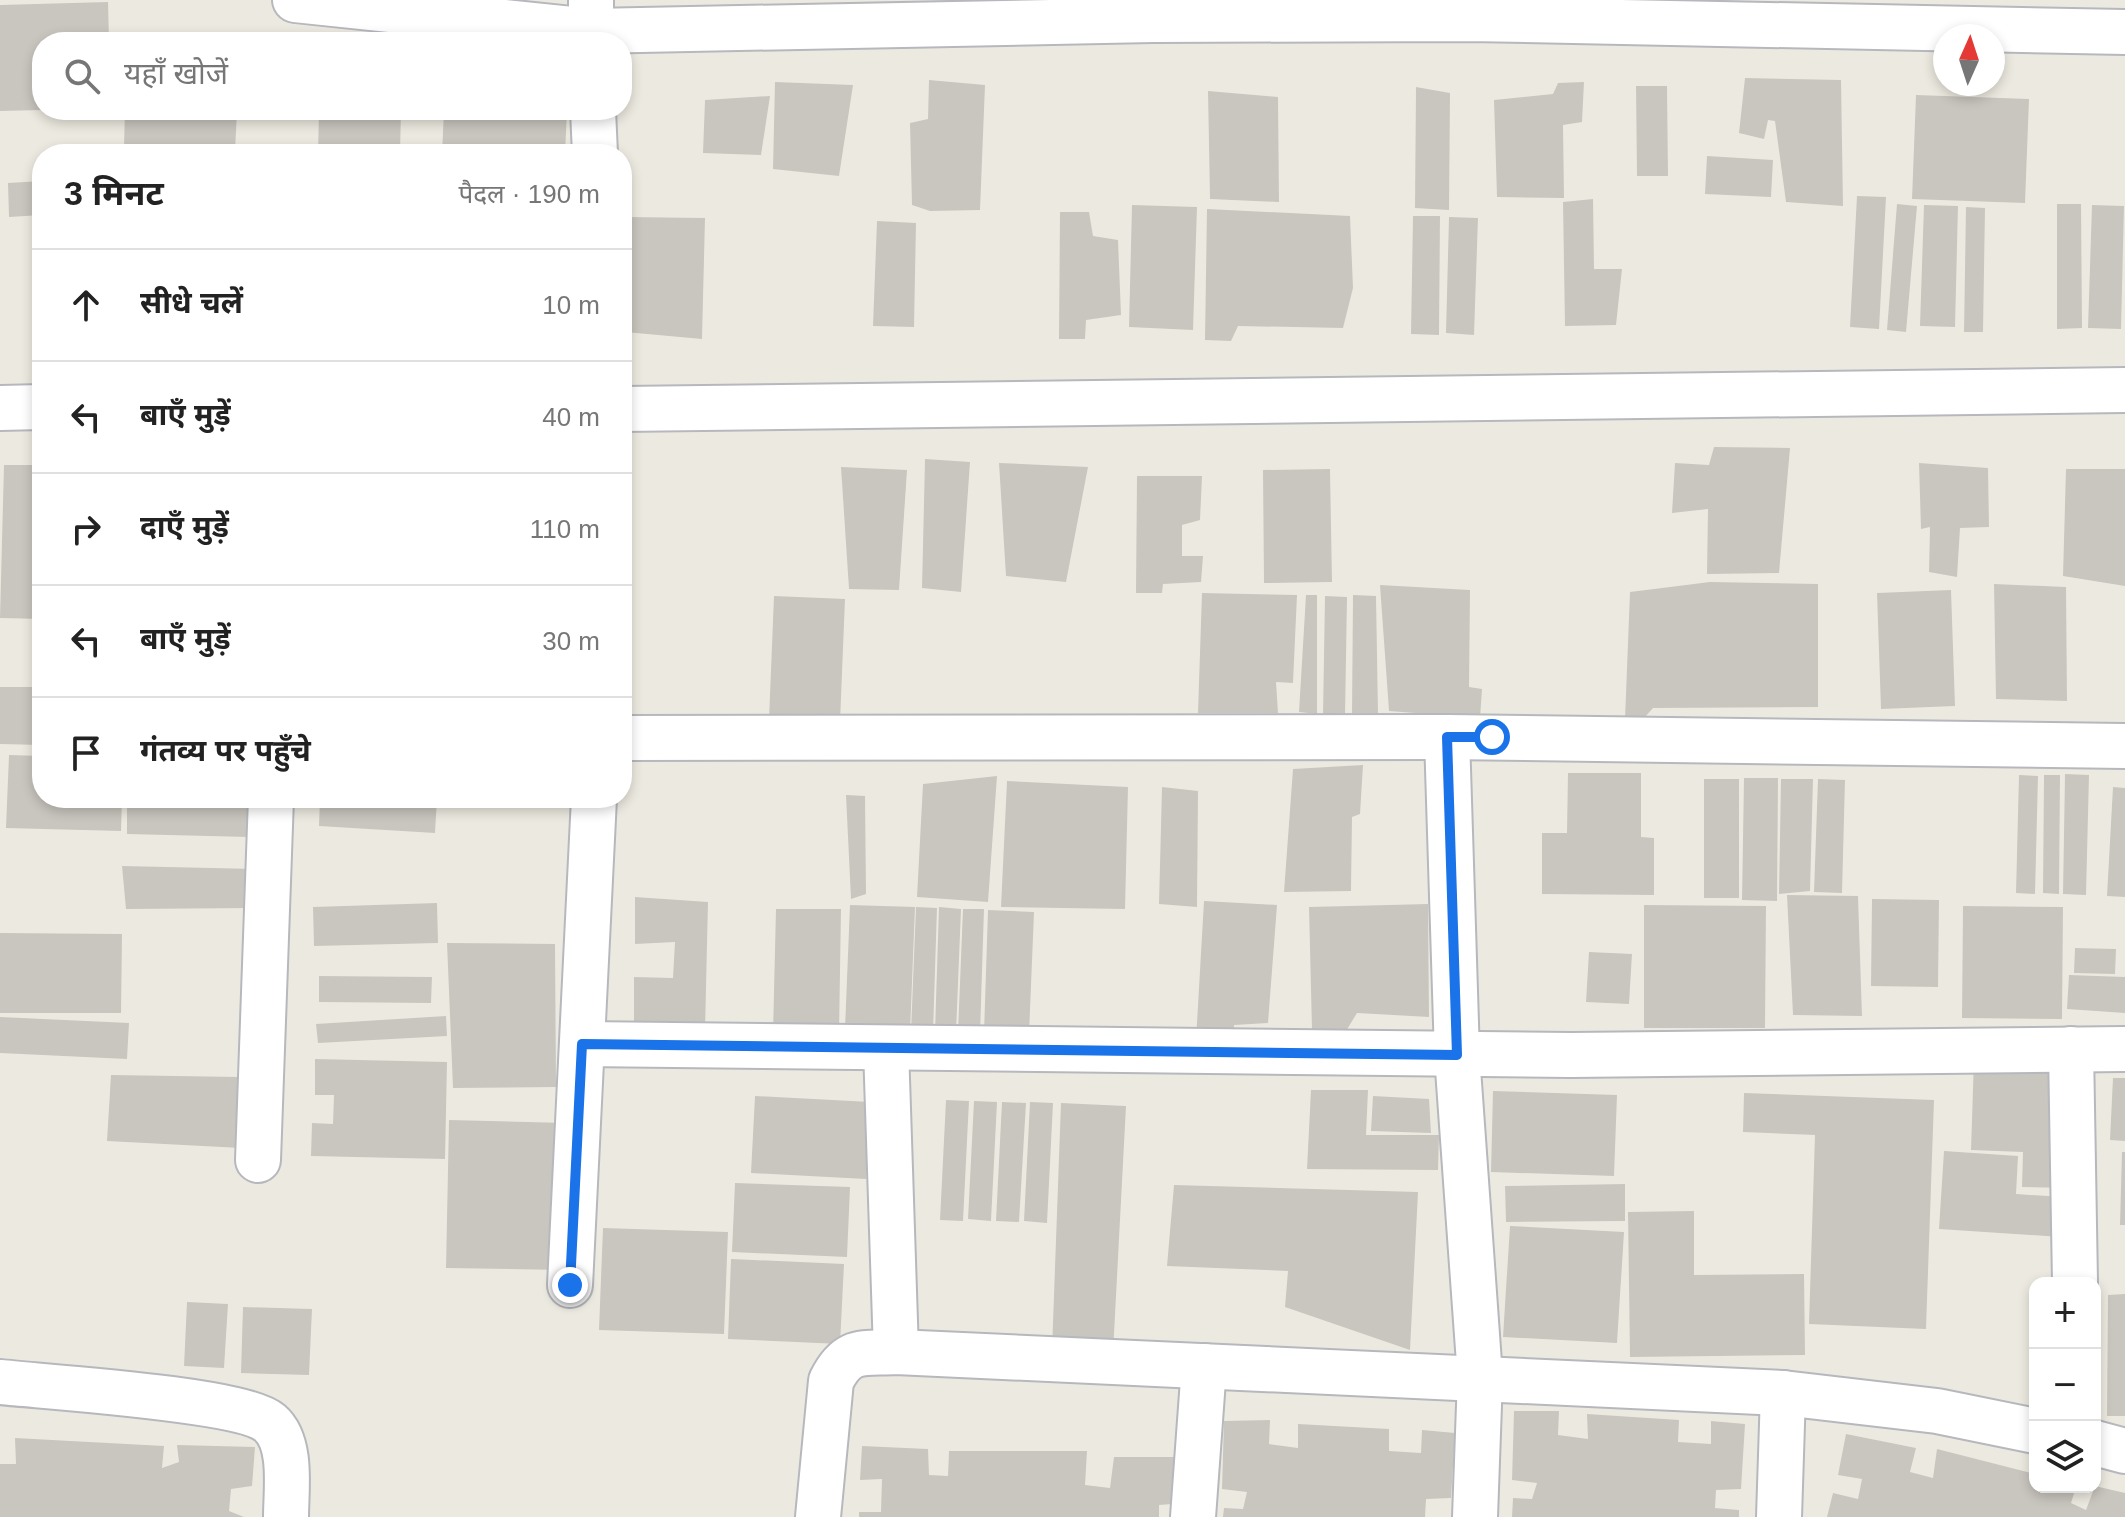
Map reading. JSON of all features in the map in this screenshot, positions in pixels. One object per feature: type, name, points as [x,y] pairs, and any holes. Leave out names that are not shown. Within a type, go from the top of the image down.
[{"type":"street","points":[[295,0],[591,24],[1153,10],[1471,9],[1791,14],[2125,32]]},
{"type":"street","points":[[593,120],[595,144]]},
{"type":"street","points":[[632,409],[2125,390]]},
{"type":"street","points":[[0,408],[32,407]]},
{"type":"street","points":[[1447,737],[1457,1055],[1480,1377],[1475,1517]]},
{"type":"street","points":[[632,738],[1447,737],[2125,746]]},
{"type":"street","points":[[258,1160],[271,808]]},
{"type":"street","points":[[570,1285],[594,808]]},
{"type":"street","points":[[582,1044],[1457,1055],[2125,1049]]},
{"type":"street","points":[[886,1048],[896,1352]]},
{"type":"street","points":[[2071,1049],[2075,1277]]},
{"type":"street","points":[[818,1517],[831,1381],[841,1361],[852,1354],[896,1352],[1783,1393],[1937,1411],[2029,1430]]},
{"type":"street","points":[[1193,1517],[1204,1366]]},
{"type":"street","points":[[0,1382],[225,1407],[270,1423],[284,1444],[286,1517]]},
{"type":"street","points":[[1779,1517],[1783,1393]]},
{"type":"street","points":[[2101,1445],[2125,1451]]},
{"type":"building","points":[[108,2],[109,32],[32,32],[32,110],[0,111],[0,5]]},
{"type":"building","points":[[1745,78],[1841,80],[1843,206],[1786,202],[1775,121],[1768,120],[1764,139],[1739,133]]},
{"type":"building","points":[[929,80],[985,85],[980,210],[930,211],[912,205],[910,123],[928,119]]},
{"type":"building","points":[[775,82],[853,85],[839,176],[773,169]]},
{"type":"building","points":[[1584,82],[1582,122],[1563,125],[1564,198],[1497,197],[1494,100],[1553,94],[1558,83]]},
{"type":"building","points":[[1636,86],[1667,86],[1668,176],[1637,176]]},
{"type":"building","points":[[1416,87],[1450,93],[1449,210],[1415,208]]},
{"type":"building","points":[[1208,91],[1278,97],[1279,202],[1210,199]]},
{"type":"building","points":[[1916,95],[2029,99],[2025,203],[1912,199]]},
{"type":"building","points":[[770,96],[761,155],[703,153],[705,100]]},
{"type":"building","points":[[125,120],[237,120],[235,144],[124,144]]},
{"type":"building","points":[[319,120],[401,120],[400,144],[318,144]]},
{"type":"building","points":[[444,120],[567,120],[565,144],[442,144]]},
{"type":"building","points":[[1707,156],[1773,160],[1771,197],[1705,194]]},
{"type":"building","points":[[32,182],[32,216],[9,217],[8,183]]},
{"type":"building","points":[[1857,196],[1886,197],[1879,329],[1850,327]]},
{"type":"building","points":[[1593,199],[1594,269],[1622,269],[1616,325],[1565,326],[1563,202]]},
{"type":"building","points":[[1897,204],[1917,206],[1906,332],[1887,330]]},
{"type":"building","points":[[2057,204],[2081,204],[2082,328],[2057,329]]},
{"type":"building","points":[[1132,205],[1197,207],[1193,330],[1129,327]]},
{"type":"building","points":[[1924,205],[1958,206],[1955,327],[1920,326]]},
{"type":"building","points":[[2092,205],[2124,206],[2121,329],[2088,328]]},
{"type":"building","points":[[1966,207],[1985,208],[1983,332],[1964,332]]},
{"type":"building","points":[[1207,209],[1350,216],[1353,288],[1343,328],[1238,326],[1231,341],[1205,340]]},
{"type":"building","points":[[1060,212],[1089,212],[1093,236],[1118,240],[1121,315],[1086,320],[1085,339],[1059,339]]},
{"type":"building","points":[[1413,216],[1440,216],[1439,335],[1411,334]]},
{"type":"building","points":[[632,217],[705,218],[702,339],[632,333]]},
{"type":"building","points":[[1449,217],[1478,218],[1474,335],[1446,333]]},
{"type":"building","points":[[877,221],[916,223],[914,327],[873,326]]},
{"type":"building","points":[[1714,447],[1790,448],[1779,573],[1707,574],[1708,509],[1672,513],[1675,463],[1709,465]]},
{"type":"building","points":[[925,459],[970,462],[961,592],[922,588]]},
{"type":"building","points":[[999,463],[1088,467],[1066,582],[1006,576]]},
{"type":"building","points":[[1919,463],[1988,468],[1989,527],[1960,528],[1957,577],[1929,572],[1930,527],[1921,529]]},
{"type":"building","points":[[4,465],[32,465],[32,619],[0,618]]},
{"type":"building","points":[[841,467],[907,470],[899,590],[849,589]]},
{"type":"building","points":[[1330,469],[1332,582],[1264,583],[1263,470]]},
{"type":"building","points":[[2066,469],[2125,469],[2125,586],[2063,576]]},
{"type":"building","points":[[1137,476],[1202,476],[1200,520],[1182,525],[1182,556],[1203,556],[1201,582],[1163,584],[1162,593],[1136,593]]},
{"type":"building","points":[[1710,582],[1818,584],[1818,707],[1653,708],[1645,717],[1625,719],[1630,592]]},
{"type":"building","points":[[1994,584],[2066,587],[2067,701],[1996,699]]},
{"type":"building","points":[[1380,585],[1470,590],[1469,687],[1482,689],[1480,718],[1389,711]]},
{"type":"building","points":[[1951,590],[1955,706],[1881,709],[1877,593]]},
{"type":"building","points":[[1202,593],[1297,595],[1293,683],[1276,682],[1278,713],[1198,713]]},
{"type":"building","points":[[1306,595],[1317,595],[1317,714],[1299,712]]},
{"type":"building","points":[[1353,595],[1376,596],[1378,714],[1352,713]]},
{"type":"building","points":[[774,596],[845,599],[840,722],[769,720]]},
{"type":"building","points":[[1325,596],[1347,597],[1345,716],[1323,715]]},
{"type":"building","points":[[0,687],[32,687],[32,745],[0,744]]},
{"type":"building","points":[[9,755],[32,756],[32,808],[122,808],[121,831],[6,828]]},
{"type":"building","points":[[1363,765],[1360,814],[1352,817],[1351,891],[1284,892],[1293,769]]},
{"type":"building","points":[[1568,773],[1641,773],[1641,837],[1654,838],[1654,895],[1542,894],[1542,833],[1567,833]]},
{"type":"building","points":[[2065,774],[2089,775],[2086,895],[2063,894]]},
{"type":"building","points":[[2019,775],[2038,776],[2035,894],[2016,893]]},
{"type":"building","points":[[2044,775],[2060,775],[2059,894],[2043,893]]},
{"type":"building","points":[[997,776],[988,902],[917,897],[923,784]]},
{"type":"building","points":[[1744,778],[1778,778],[1777,901],[1742,900]]},
{"type":"building","points":[[1704,779],[1739,779],[1739,898],[1704,898]]},
{"type":"building","points":[[1781,779],[1813,779],[1810,891],[1779,894]]},
{"type":"building","points":[[1818,779],[1845,780],[1842,893],[1814,892]]},
{"type":"building","points":[[1007,781],[1128,787],[1125,909],[1001,907]]},
{"type":"building","points":[[1162,787],[1198,791],[1197,907],[1159,904]]},
{"type":"building","points":[[2113,787],[2125,788],[2125,897],[2107,896]]},
{"type":"building","points":[[846,795],[865,796],[866,894],[851,899]]},
{"type":"building","points":[[127,808],[252,808],[249,837],[127,834]]},
{"type":"building","points":[[320,808],[436,808],[435,833],[319,826]]},
{"type":"building","points":[[122,866],[256,869],[256,908],[126,909]]},
{"type":"building","points":[[1787,895],[1858,896],[1862,1016],[1793,1015]]},
{"type":"building","points":[[635,897],[708,902],[705,1031],[634,1029],[634,977],[673,978],[675,942],[635,944]]},
{"type":"building","points":[[1872,899],[1939,900],[1938,987],[1871,986]]},
{"type":"building","points":[[1204,901],[1277,905],[1268,1023],[1234,1025],[1233,1039],[1196,1040]]},
{"type":"building","points":[[437,903],[438,943],[314,946],[313,907]]},
{"type":"building","points":[[1428,904],[1429,1017],[1357,1013],[1346,1031],[1312,1030],[1309,907]]},
{"type":"building","points":[[850,905],[915,907],[910,1032],[845,1029]]},
{"type":"building","points":[[1644,905],[1766,906],[1765,1028],[1644,1028]]},
{"type":"building","points":[[1963,906],[2063,907],[2062,1019],[1962,1018]]},
{"type":"building","points":[[916,907],[937,908],[933,1033],[911,1032]]},
{"type":"building","points":[[939,907],[961,909],[956,1033],[935,1032]]},
{"type":"building","points":[[776,909],[841,909],[839,1034],[773,1033]]},
{"type":"building","points":[[963,909],[984,909],[980,1034],[958,1033]]},
{"type":"building","points":[[988,910],[1034,912],[1029,1035],[984,1033]]},
{"type":"building","points":[[0,933],[122,934],[121,1013],[0,1013]]},
{"type":"building","points":[[447,943],[555,944],[556,1087],[453,1088]]},
{"type":"building","points":[[2075,948],[2116,949],[2115,974],[2074,973]]},
{"type":"building","points":[[1589,952],[1632,954],[1629,1004],[1586,1002]]},
{"type":"building","points":[[2069,975],[2125,977],[2125,1013],[2067,1009]]},
{"type":"building","points":[[319,976],[432,977],[431,1003],[319,1002]]},
{"type":"building","points":[[446,1016],[447,1036],[318,1043],[316,1024]]},
{"type":"building","points":[[0,1017],[129,1023],[127,1059],[0,1053]]},
{"type":"building","points":[[1974,1058],[2071,1062],[2068,1188],[2022,1187],[2023,1152],[1971,1150]]},
{"type":"building","points":[[315,1059],[447,1062],[445,1159],[311,1156],[312,1123],[333,1124],[334,1095],[315,1095]]},
{"type":"building","points":[[111,1075],[240,1077],[241,1148],[107,1141]]},
{"type":"building","points":[[2113,1078],[2125,1078],[2125,1141],[2110,1140]]},
{"type":"building","points":[[1311,1090],[1368,1090],[1366,1135],[1439,1135],[1438,1170],[1307,1169]]},
{"type":"building","points":[[1493,1091],[1617,1095],[1614,1176],[1491,1172]]},
{"type":"building","points":[[1744,1093],[1934,1100],[1926,1329],[1809,1324],[1815,1135],[1743,1132]]},
{"type":"building","points":[[755,1096],[870,1102],[866,1179],[751,1173]]},
{"type":"building","points":[[1373,1096],[1429,1099],[1431,1133],[1371,1131]]},
{"type":"building","points":[[946,1100],[969,1101],[963,1221],[940,1220]]},
{"type":"building","points":[[974,1101],[997,1102],[991,1221],[968,1219]]},
{"type":"building","points":[[1002,1102],[1026,1103],[1019,1222],[996,1221]]},
{"type":"building","points":[[1030,1102],[1053,1103],[1047,1223],[1024,1221]]},
{"type":"building","points":[[1061,1103],[1126,1106],[1113,1353],[1052,1350]]},
{"type":"building","points":[[449,1120],[566,1123],[563,1270],[446,1268]]},
{"type":"building","points":[[1944,1151],[2018,1156],[2016,1194],[2063,1197],[2061,1237],[1939,1229]]},
{"type":"building","points":[[2122,1152],[2125,1152],[2125,1225],[2120,1225]]},
{"type":"building","points":[[735,1183],[850,1187],[847,1257],[732,1252]]},
{"type":"building","points":[[1625,1184],[1625,1221],[1506,1222],[1505,1186]]},
{"type":"building","points":[[1174,1185],[1418,1192],[1410,1350],[1285,1307],[1288,1271],[1167,1266]]},
{"type":"building","points":[[1694,1211],[1694,1275],[1804,1274],[1805,1355],[1630,1357],[1628,1212]]},
{"type":"building","points":[[1510,1226],[1624,1232],[1617,1343],[1503,1337]]},
{"type":"building","points":[[603,1228],[728,1232],[724,1334],[599,1330]]},
{"type":"building","points":[[731,1259],[844,1264],[840,1344],[728,1339]]},
{"type":"building","points":[[2125,1294],[2125,1416],[2107,1416],[2108,1295]]},
{"type":"building","points":[[187,1302],[228,1304],[224,1368],[184,1366]]},
{"type":"building","points":[[243,1307],[312,1309],[309,1375],[241,1373]]},
{"type":"building","points":[[1514,1411],[1559,1411],[1558,1435],[1588,1439],[1587,1414],[1679,1420],[1678,1442],[1711,1444],[1711,1421],[1745,1424],[1741,1489],[1716,1490],[1715,1508],[1739,1510],[1739,1517],[1512,1517],[1513,1498],[1532,1499],[1537,1483],[1512,1480]]},
{"type":"building","points":[[1270,1420],[1269,1444],[1298,1448],[1298,1424],[1389,1429],[1389,1451],[1421,1453],[1422,1430],[1455,1433],[1451,1498],[1426,1499],[1425,1517],[1223,1517],[1224,1508],[1243,1509],[1247,1492],[1222,1489],[1224,1421]]},
{"type":"building","points":[[1846,1434],[1916,1448],[1910,1472],[1933,1478],[1937,1449],[2029,1472],[2029,1493],[2074,1493],[2071,1503],[2086,1510],[2092,1493],[2101,1493],[2101,1487],[2125,1493],[2125,1517],[1827,1517],[1833,1493],[1858,1499],[1862,1479],[1838,1475]]},
{"type":"building","points":[[15,1438],[164,1446],[162,1468],[179,1462],[177,1445],[255,1447],[252,1486],[231,1489],[229,1511],[244,1517],[0,1517],[0,1464],[16,1464]]},
{"type":"building","points":[[862,1446],[928,1449],[929,1475],[948,1476],[949,1451],[1087,1451],[1085,1485],[1110,1488],[1114,1457],[1183,1457],[1186,1503],[1159,1505],[1159,1517],[859,1517],[859,1512],[881,1512],[882,1479],[860,1480]]},
{"type":"route","points":[[570,1285],[582,1044],[1457,1055],[1447,737],[1492,737]]}]
